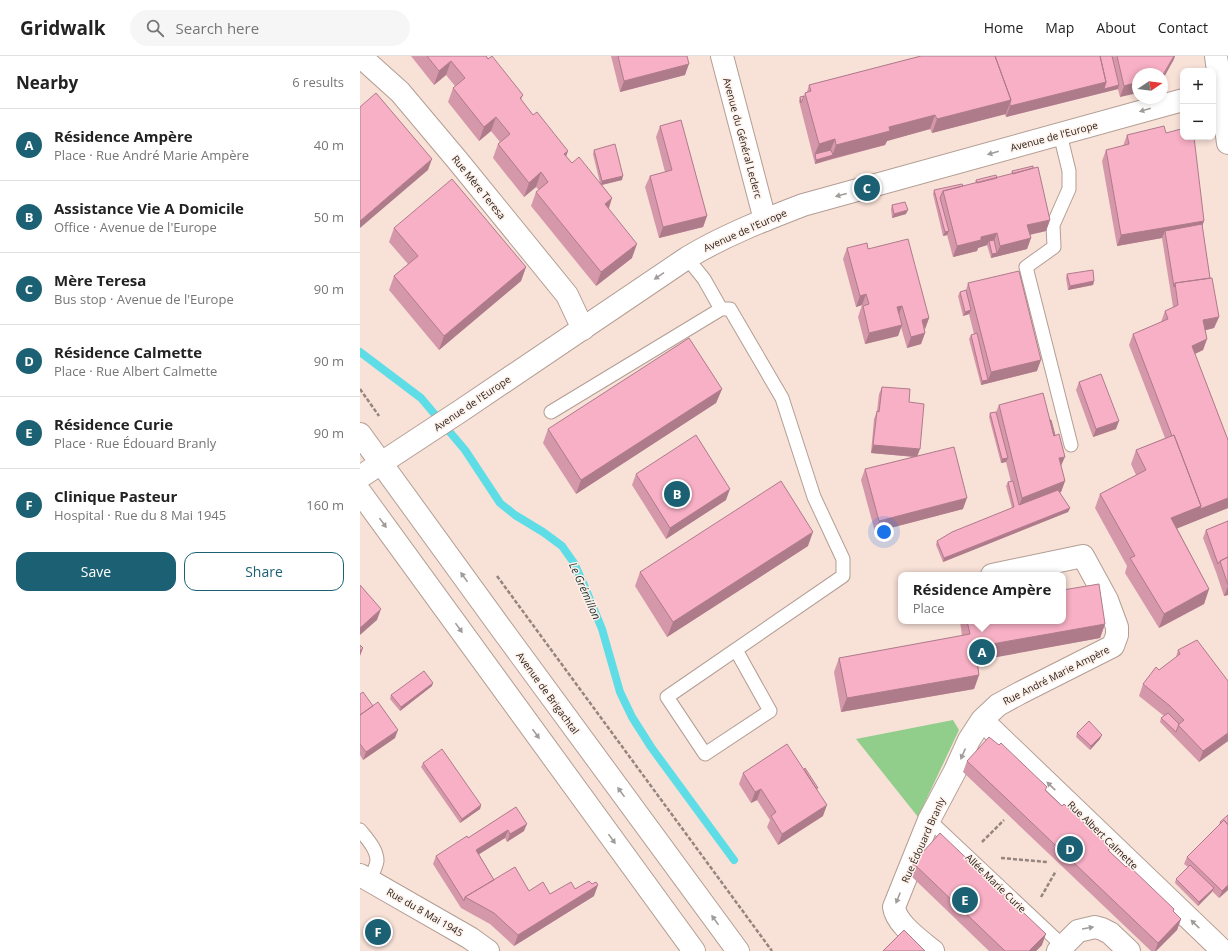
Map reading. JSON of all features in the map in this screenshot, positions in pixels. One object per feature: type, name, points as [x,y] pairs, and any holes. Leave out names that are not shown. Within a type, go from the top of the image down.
[{"type":"street","name":"Rue Mère Teresa","points":[[360,56],[400,92],[468,174],[567,296],[583,329]]},
{"type":"street","name":"Avenue du Général Leclerc","points":[[722,56],[765,220]]},
{"type":"street","points":[[1216,56],[1217,91],[1228,143]]},
{"type":"street","name":"Avenue de l'Europe","points":[[360,477],[687,258],[702,249],[765,220],[803,205],[1180,101]]},
{"type":"street","name":"Avenue de Brigachtal","points":[[360,434],[738,951]]},
{"type":"street","points":[[360,492],[694,951]]},
{"type":"street","name":"Rue André Marie Ampère","points":[[982,720],[998,705],[1113,646],[1117,635],[1117,627],[1109,606],[1083,556],[1006,572]]},
{"type":"street","name":"Rue Édouard Branly","points":[[933,951],[899,920],[895,913],[894,907],[929,820],[955,771],[969,740],[982,720]]},
{"type":"street","name":"Rue Albert Calmette","points":[[982,720],[1223,951]]},
{"type":"street","name":"Rue du 8 Mai 1945","points":[[365,878],[470,938],[488,951]]},
{"type":"street","points":[[1060,949],[1078,931],[1095,927],[1110,933],[1129,951]]},
{"type":"lane","points":[[1060,134],[1068,171],[1069,189],[1053,225],[1054,247],[1026,267],[1071,445]]},
{"type":"lane","points":[[687,258],[704,279],[721,309]]},
{"type":"lane","points":[[551,412],[721,309],[730,309],[782,398],[814,497],[843,559],[843,576],[667,697],[705,754],[770,711],[736,650]]},
{"type":"lane","name":"Allée Marie Curie","points":[[929,820],[1030,915],[1060,949]]},
{"type":"lane","points":[[360,830],[370,842],[376,853],[377,862],[365,878]]},
{"type":"path","points":[[595,709],[772,951]]},
{"type":"path","points":[[968,856],[1004,820]]},
{"type":"path","points":[[968,856],[1047,862]]},
{"type":"path","points":[[1030,915],[1056,872]]},
{"type":"green space","points":[[953,720],[959,730],[918,817],[856,739]]},
{"type":"building","points":[[427,56],[486,56],[488,59],[492,56],[523,95],[520,98],[533,115],[537,112],[568,151],[564,154],[572,163],[579,157],[612,198],[605,204],[637,244],[601,272],[536,192],[548,182],[541,172],[529,183],[498,144],[510,134],[496,117],[484,127],[453,88],[465,78],[451,61],[439,71]]},
{"type":"building","points":[[618,56],[687,56],[689,64],[624,81]]},
{"type":"building","points":[[921,56],[995,56],[1011,100],[937,119],[935,115],[889,127],[890,131],[836,145],[835,139],[819,144],[805,93],[811,91],[809,85]]},
{"type":"building","points":[[995,56],[1100,56],[1106,82],[1010,106],[1011,100]]},
{"type":"building","points":[[1100,56],[1112,56],[1119,85],[1104,89],[1106,82]]},
{"type":"building","points":[[1117,56],[1174,56],[1167,68],[1132,68],[1132,84],[1124,86]]},
{"type":"building","points":[[376,93],[432,159],[360,221],[360,107]]},
{"type":"building","points":[[804,96],[801,103],[800,97]]},
{"type":"building","points":[[681,120],[707,216],[663,227],[650,176],[672,170],[660,126]]},
{"type":"building","points":[[1164,126],[1166,133],[1180,129],[1180,140],[1194,140],[1204,221],[1121,235],[1106,150],[1129,144],[1127,135]]},
{"type":"building","points":[[615,144],[623,176],[602,181],[594,150]]},
{"type":"building","points":[[831,150],[833,155],[816,160],[815,154]]},
{"type":"building","points":[[1033,166],[1033,168],[1013,174],[1012,171]]},
{"type":"building","points":[[1038,167],[1050,220],[1027,225],[1031,238],[1000,246],[997,233],[981,237],[981,240],[957,246],[943,191]]},
{"type":"building","points":[[996,175],[997,178],[977,183],[976,180]]},
{"type":"building","points":[[452,179],[526,267],[444,336],[394,276],[418,256],[394,228]]},
{"type":"building","points":[[962,184],[963,186],[943,191],[940,198],[949,231],[945,232],[934,190]]},
{"type":"building","points":[[905,202],[908,210],[894,214],[892,205]]},
{"type":"building","points":[[1202,224],[1210,278],[1175,283],[1174,287],[1165,231]]},
{"type":"building","points":[[908,239],[929,318],[922,320],[925,333],[911,337],[902,306],[897,307],[902,325],[869,333],[863,306],[869,304],[866,294],[860,296],[847,248],[867,243],[868,249]]},
{"type":"building","points":[[994,240],[997,253],[992,254],[989,241]]},
{"type":"building","points":[[1093,270],[1094,281],[1070,286],[1067,274]]},
{"type":"building","points":[[1019,271],[1041,360],[991,372],[968,283]]},
{"type":"building","points":[[1212,278],[1219,317],[1203,320],[1207,339],[1192,346],[1228,440],[1228,498],[1200,509],[1201,506],[1174,435],[1172,436],[1133,334],[1168,319],[1165,311],[1178,305],[1175,283]]},
{"type":"building","points":[[966,290],[971,310],[965,312],[960,292]]},
{"type":"building","points":[[977,333],[988,380],[982,381],[971,335]]},
{"type":"building","points":[[689,338],[722,389],[581,480],[548,429]]},
{"type":"building","points":[[1101,374],[1119,421],[1096,429],[1079,382]]},
{"type":"building","points":[[882,387],[910,389],[909,402],[924,404],[920,449],[873,445],[877,411],[879,412]]},
{"type":"building","points":[[1043,393],[1054,436],[1059,434],[1065,457],[1059,458],[1065,481],[1022,498],[999,405]]},
{"type":"building","points":[[996,412],[1008,458],[1002,459],[990,413]]},
{"type":"building","points":[[1050,420],[1055,435],[1054,436]]},
{"type":"building","points":[[696,435],[730,489],[670,528],[636,474]]},
{"type":"building","points":[[1174,435],[1201,506],[1171,518],[1209,589],[1164,614],[1130,558],[1135,556],[1100,494],[1146,470],[1136,450]]},
{"type":"building","points":[[954,447],[967,498],[879,521],[865,469]]},
{"type":"building","points":[[781,481],[813,532],[673,622],[640,572]]},
{"type":"building","points":[[1013,481],[1019,505],[1058,490],[1070,508],[944,558],[937,541],[952,532],[1014,507],[1008,482]]},
{"type":"building","points":[[1228,521],[1228,557],[1220,561],[1218,564],[1206,530]]},
{"type":"building","points":[[1228,557],[1228,585],[1220,561]]},
{"type":"building","points":[[1099,584],[1105,624],[975,647],[979,675],[847,698],[839,658],[970,634],[968,624],[1066,624],[1066,590]]},
{"type":"building","points":[[360,585],[381,609],[360,628]]},
{"type":"building","points":[[1197,640],[1228,681],[1228,733],[1203,751],[1178,725],[1184,720],[1170,706],[1143,684],[1156,667],[1159,670],[1180,654],[1178,650]]},
{"type":"building","points":[[424,671],[433,683],[401,707],[391,695]]},
{"type":"building","points":[[363,692],[373,706],[360,715],[360,694]]},
{"type":"building","points":[[378,702],[398,730],[366,752],[360,744],[360,715]]},
{"type":"building","points":[[1168,713],[1179,724],[1176,732],[1161,718]]},
{"type":"building","points":[[1089,721],[1102,735],[1091,746],[1077,733]]},
{"type":"building","points":[[989,737],[999,745],[1001,743],[1047,787],[1045,790],[1062,806],[1064,804],[1111,848],[1108,850],[1126,867],[1128,865],[1174,909],[1173,911],[1181,919],[1158,943],[967,761]]},
{"type":"building","points":[[787,744],[827,805],[782,834],[771,816],[776,812],[761,789],[755,792],[743,773]]},
{"type":"building","points":[[442,749],[481,805],[462,819],[423,763]]},
{"type":"building","points":[[805,768],[818,788],[816,788],[804,769]]},
{"type":"building","points":[[516,807],[527,824],[510,834],[508,830],[476,850],[494,880],[465,897],[464,901],[436,856],[467,836],[468,838]]},
{"type":"building","points":[[1228,815],[1228,825],[1224,820],[1221,823],[1220,822]]},
{"type":"building","points":[[1224,820],[1228,825],[1228,885],[1222,891],[1187,857]]},
{"type":"building","points":[[940,833],[1046,934],[1029,951],[1005,951],[913,863]]},
{"type":"building","points":[[1190,865],[1214,888],[1199,902],[1176,879]]},
{"type":"building","points":[[515,867],[529,891],[543,882],[550,894],[571,882],[575,889],[589,881],[592,884],[596,882],[598,885],[518,935],[494,913],[465,897]]},
{"type":"building","points":[[904,930],[925,951],[883,951]]},
{"type":"waterway","name":"Le Grémillon","points":[[360,352],[421,398],[465,450],[500,503],[515,515],[543,532],[562,546],[574,563],[584,585],[602,629],[620,692],[632,717],[651,747],[734,860]]},
{"type":"place","name":"Mère Teresa","points":[[867,188]]},
{"type":"place","name":"Assistance Vie A Domicile","points":[[677,494]]},
{"type":"place","name":"Résidence Ampère","points":[[982,652]]},
{"type":"place","name":"Résidence Calmette","points":[[1070,849]]},
{"type":"place","name":"Résidence Curie","points":[[965,900]]},
{"type":"place","name":"Clinique Pasteur","points":[[378,932]]}]
